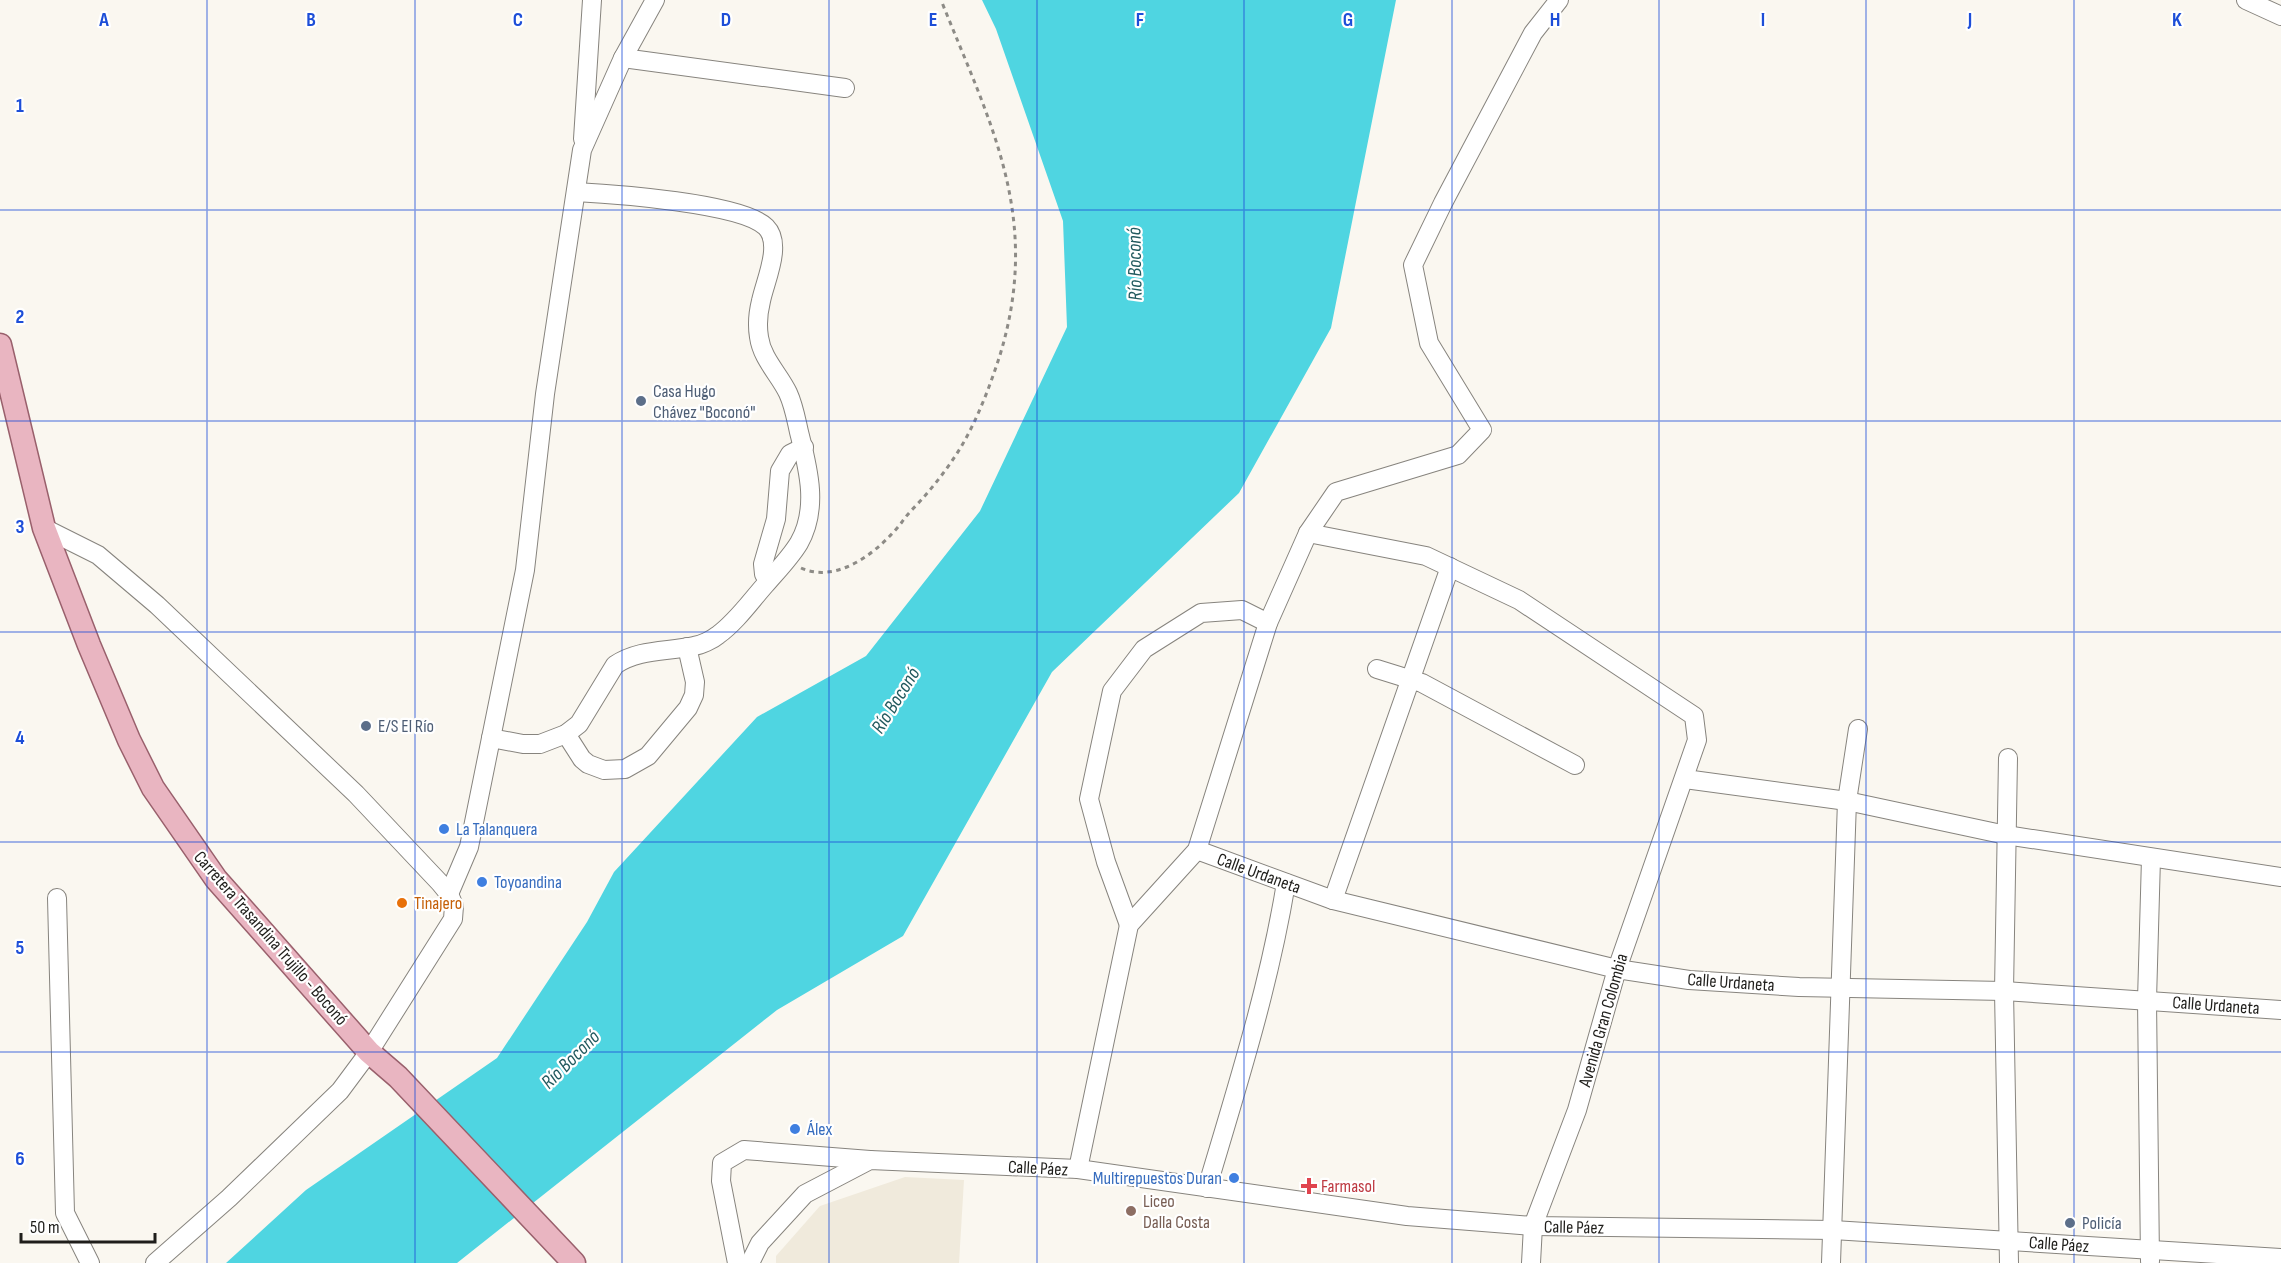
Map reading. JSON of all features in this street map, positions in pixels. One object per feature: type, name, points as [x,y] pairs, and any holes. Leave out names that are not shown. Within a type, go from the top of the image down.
[{"type":"main road","name":"Carretera Trasandina Trujillo - Boconó","points":[[1,358],[44,528],[93,656],[129,740],[153,788],[216,879],[369,1052],[398,1077],[539,1226],[563,1259]]},
{"type":"main road","points":[[563,1259],[589,1263]]},
{"type":"street","points":[[449,894],[469,847],[525,570],[537,452],[582,150],[592,0]]},
{"type":"street","points":[[582,150],[624,58],[655,0]]},
{"type":"street","points":[[1078,1169],[1129,925],[1197,850],[1268,623],[1308,533],[1336,492],[1458,455],[1482,430],[1429,343],[1413,265],[1443,203],[1533,33],[1559,0]]},
{"type":"street","points":[[2246,0],[2281,16]]},
{"type":"street","points":[[624,58],[845,88]]},
{"type":"street","points":[[491,738],[523,744],[540,744],[566,734],[579,724],[615,665],[624,659],[642,652],[695,646],[717,636],[787,559],[800,542],[808,520],[810,477],[804,447],[790,396],[769,364],[759,339],[760,304],[772,259],[773,239],[768,229],[747,216],[692,204],[635,196],[576,192]]},
{"type":"street","points":[[768,581],[764,574],[763,564],[776,519],[780,471],[790,454],[804,447]]},
{"type":"street","points":[[44,528],[98,555],[157,605],[356,794],[449,894],[454,906],[453,919],[369,1052],[340,1091],[229,1198],[155,1263]]},
{"type":"street","name":"Avenida Gran Colombia","points":[[1308,533],[1426,556],[1450,567],[1519,600],[1694,716],[1697,740],[1617,969],[1577,1110],[1533,1226],[1531,1263]]},
{"type":"street","points":[[1333,900],[1450,567]]},
{"type":"street","points":[[1129,925],[1106,862],[1089,799],[1112,691],[1144,649],[1201,613],[1242,610],[1268,623]]},
{"type":"street","points":[[566,734],[588,765],[604,770],[625,769],[648,756],[688,708],[694,696],[695,682],[687,647]]},
{"type":"street","points":[[1377,669],[1411,679],[1575,765]]},
{"type":"street","points":[[1831,1263],[1847,801],[1858,729]]},
{"type":"street","points":[[2008,758],[2004,991],[2008,1263]]},
{"type":"street","points":[[1685,779],[1847,801],[2006,835],[2281,877]]},
{"type":"street","name":"Calle Urdaneta","points":[[1197,850],[1333,900],[1617,969],[1689,980],[1799,987],[2004,991],[2281,1010]]},
{"type":"street","points":[[2150,1257],[2147,1000],[2151,858]]},
{"type":"street","points":[[1207,1188],[1262,1001],[1286,883]]},
{"type":"street","points":[[57,898],[65,1213],[90,1263]]},
{"type":"street","name":"Calle Páez","points":[[737,1263],[721,1181],[722,1163],[744,1150],[870,1160],[1078,1169],[1407,1216],[1533,1226],[1833,1230],[2008,1240],[2150,1257],[2281,1258]]},
{"type":"street","points":[[750,1263],[760,1244],[805,1194],[870,1160]]},
{"type":"path","points":[[787,559],[806,570],[830,571],[852,564],[874,552],[882,544],[922,500],[961,447],[982,403],[1005,337],[1013,303],[1016,276],[1015,221],[1010,194],[995,137],[941,0]]},
{"type":"shaded area","points":[[905,1177],[964,1180],[959,1263],[776,1263],[776,1256],[820,1206]]},
{"type":"water","name":"Río Boconó","points":[[982,0],[1396,0],[1331,328],[1239,493],[1052,672],[903,936],[777,1010],[457,1263],[226,1263],[306,1190],[497,1058],[587,922],[614,872],[757,717],[866,656],[980,511],[1067,327],[1063,221],[996,29]]},
{"type":"place","name":"Casa Hugo Chávez \"Boconó\"","points":[[641,401]]},
{"type":"place","name":"E/S El Río","points":[[366,726]]},
{"type":"place","name":"La Talanquera","points":[[444,829]]},
{"type":"place","name":"Toyoandina","points":[[482,882]]},
{"type":"place","name":"Tinajero","points":[[402,903]]},
{"type":"place","name":"Álex","points":[[795,1129]]},
{"type":"place","name":"Multirepuestos Duran","points":[[1234,1178]]},
{"type":"place","name":"Farmasol","points":[[1309,1186]]},
{"type":"place","name":"Liceo Dalla Costa","points":[[1131,1211]]},
{"type":"place","name":"Policía","points":[[2070,1223]]}]
